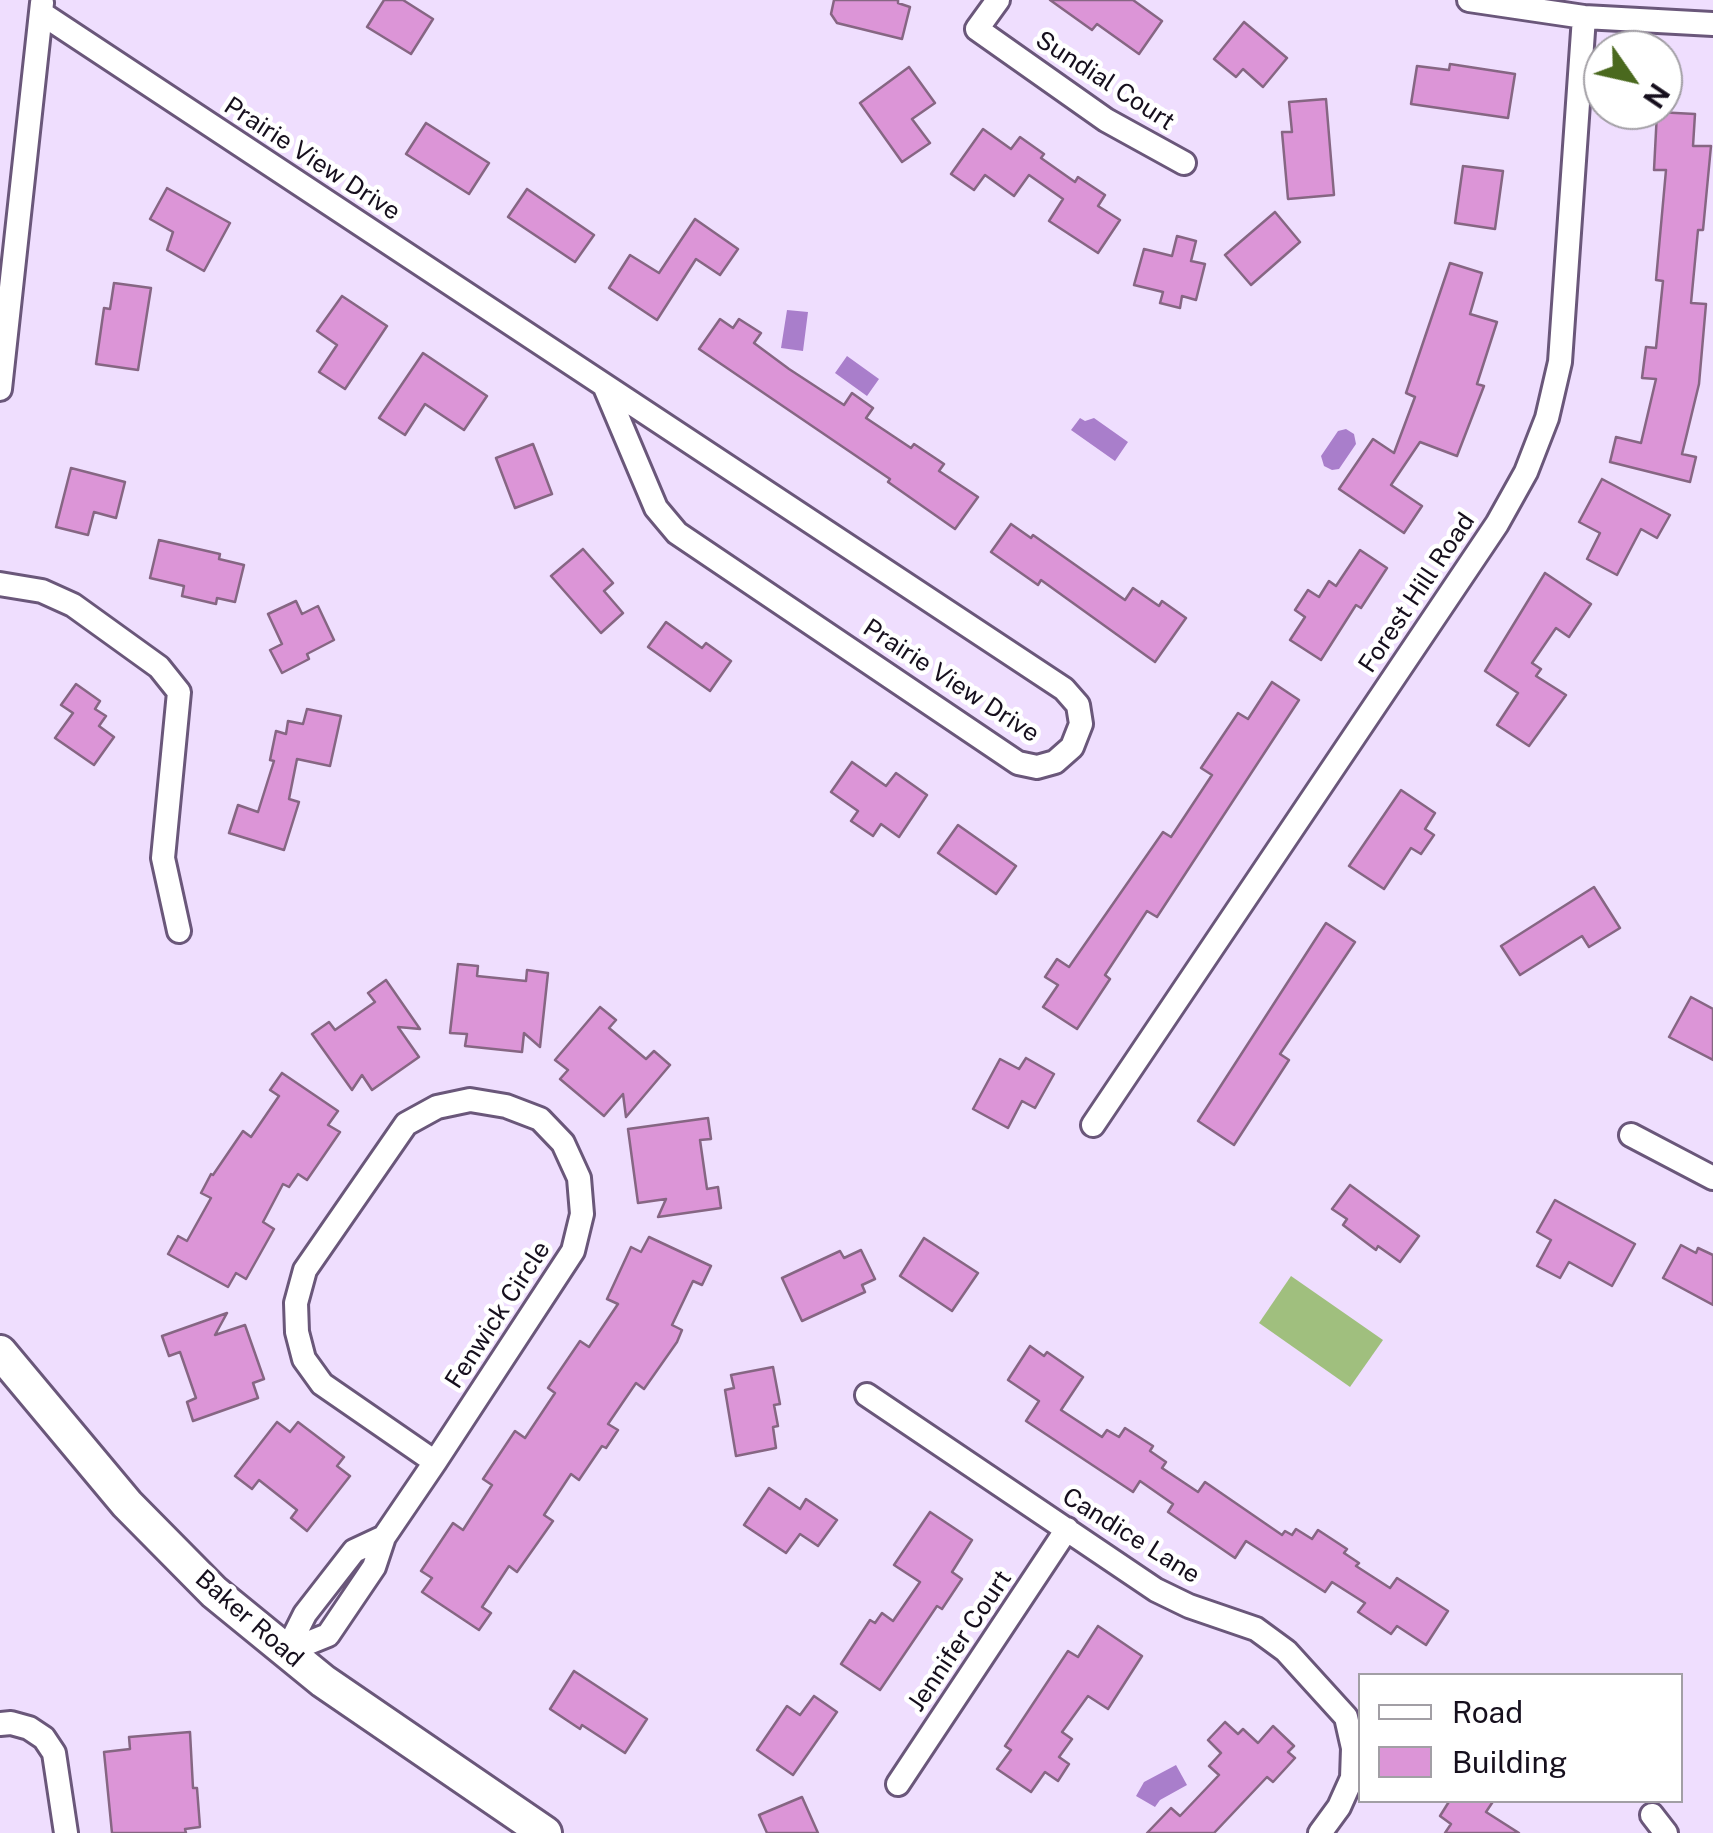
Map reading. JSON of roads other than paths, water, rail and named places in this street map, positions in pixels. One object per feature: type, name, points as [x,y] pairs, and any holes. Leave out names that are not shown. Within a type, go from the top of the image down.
[{"type":"main road","name":"Baker Road","points":[[0,1352],[127,1504],[214,1592],[286,1652],[396,1733],[545,1833]]},
{"type":"street","name":"Sundial Court","points":[[998,0],[977,30],[1106,120],[1184,163]]},
{"type":"street","points":[[1469,0],[1584,18],[1713,24]]},
{"type":"street","points":[[0,389],[41,6]]},
{"type":"street","name":"Prairie View Drive","points":[[41,6],[1064,689],[1078,705],[1081,724],[1072,747],[1056,762],[1038,767],[1018,763],[678,533],[656,508],[604,385]]},
{"type":"street","name":"Forest Hill Road","points":[[1093,1125],[1486,540],[1526,472],[1547,418],[1560,362],[1584,18]]},
{"type":"street","points":[[0,584],[42,591],[73,605],[158,667],[180,692],[163,858],[179,931]]},
{"type":"street","name":"Fenwick Circle","points":[[286,1652],[328,1635],[374,1567],[384,1537],[435,1462],[573,1250],[582,1214],[579,1178],[563,1143],[540,1119],[506,1106],[470,1100],[437,1108],[406,1124],[305,1270],[296,1303],[297,1332],[304,1359],[322,1384],[435,1462]]},
{"type":"street","points":[[1631,1135],[1713,1178]]},
{"type":"street","name":"Candice Lane","points":[[867,1394],[1156,1590],[1189,1606],[1256,1628],[1286,1651],[1355,1731],[1352,1778],[1320,1833]]},
{"type":"street","name":"Jennifer Court","points":[[898,1784],[1067,1530]]},
{"type":"street","points":[[0,1724],[30,1728],[44,1738],[54,1753],[66,1833]]}]
